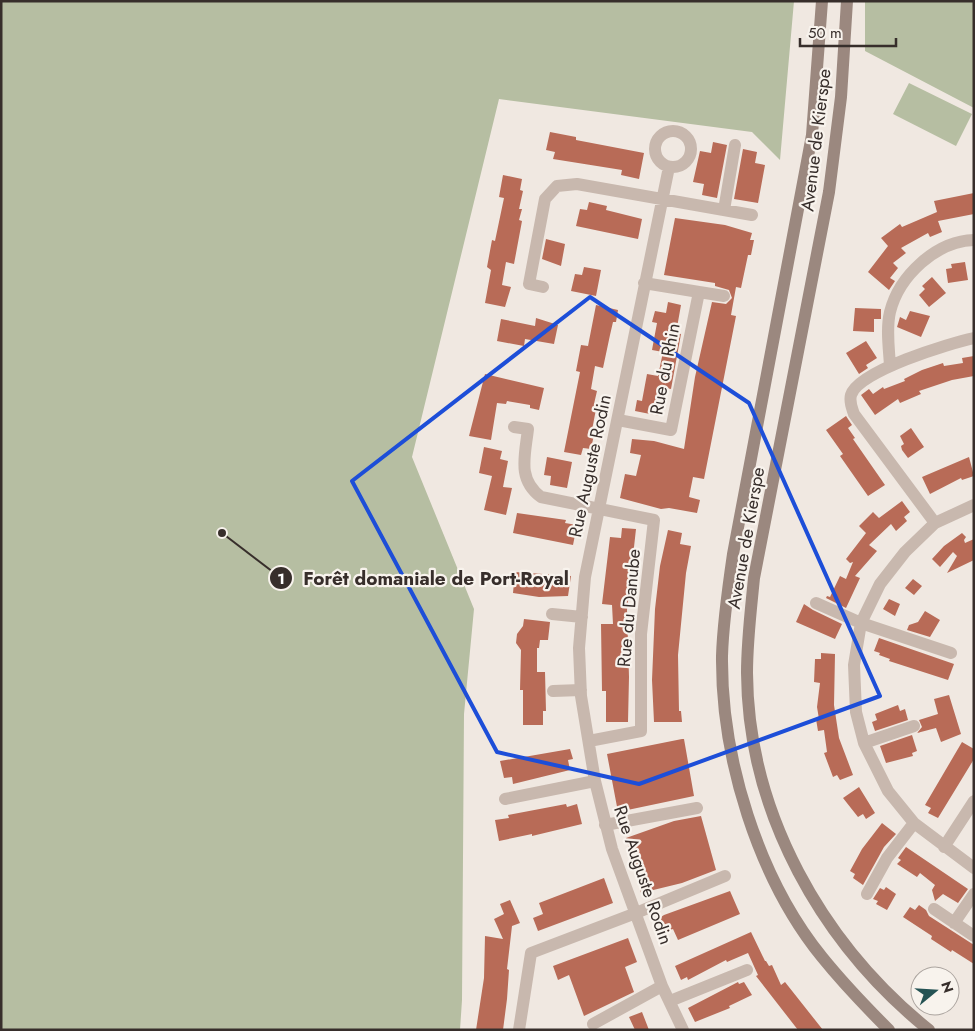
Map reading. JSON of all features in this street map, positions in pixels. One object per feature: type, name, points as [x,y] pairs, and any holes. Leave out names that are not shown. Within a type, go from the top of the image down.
[{"type":"main road","name":"Avenue de Kierspe","points":[[822,1],[812,135],[733,554],[724,614],[722,658],[726,714],[736,777],[752,826],[769,868],[795,918],[821,956],[860,1001],[889,1030]]},
{"type":"main road","name":"Avenue de Kierspe","points":[[847,1],[841,97],[829,192],[754,578],[749,624],[747,674],[752,726],[762,776],[776,822],[796,869],[822,914],[848,951],[877,984],[929,1030]]},
{"type":"street","points":[[724,210],[735,145]]},
{"type":"street","name":"Rue Auguste Rodin","points":[[669,167],[661,197],[618,420],[585,577],[579,648],[581,690],[595,780],[606,825],[616,860],[662,986],[683,1030]]},
{"type":"street","points":[[543,288],[529,284],[545,199],[557,186],[577,184],[661,197],[752,215]]},
{"type":"street","points":[[890,366],[888,337],[890,311],[901,287],[918,265],[941,250],[967,240],[974,240]]},
{"type":"street","points":[[644,283],[724,296]]},
{"type":"street","name":"Rue du Rhin","points":[[618,420],[671,430],[699,292]]},
{"type":"street","points":[[935,523],[854,414],[850,402],[851,394],[857,386],[890,366],[949,344],[974,338]]},
{"type":"street","points":[[514,427],[528,429],[523,471],[531,490],[541,497],[599,510]]},
{"type":"street","points":[[974,505],[935,523],[905,552],[880,584],[861,623],[854,665],[856,712],[864,743],[888,791],[914,823],[974,868]]},
{"type":"street","name":"Rue du Danube","points":[[589,740],[641,731],[640,634],[654,520],[599,510]]},
{"type":"street","points":[[816,603],[861,623],[951,653]]},
{"type":"street","points":[[552,614],[582,616]]},
{"type":"street","points":[[553,690],[581,690]]},
{"type":"street","points":[[864,743],[914,726]]},
{"type":"street","points":[[505,799],[595,780]]},
{"type":"street","points":[[944,847],[974,801]]},
{"type":"street","points":[[606,825],[697,808]]},
{"type":"street","points":[[867,894],[887,858],[914,823]]},
{"type":"street","points":[[519,1030],[531,953],[636,914],[726,876]]},
{"type":"street","points":[[954,923],[974,894]]},
{"type":"street","points":[[934,909],[974,936]]},
{"type":"street","points":[[670,1001],[746,970]]},
{"type":"street","points":[[593,1024],[662,986]]},
{"type":"highlighted area","points":[[590,297],[749,403],[880,696],[639,784],[497,752],[352,481]]},
{"type":"green space","points":[[1,1],[794,1],[780,160],[752,132],[499,99],[412,457],[474,609],[464,714],[462,1000],[460,1030],[1,1030]]},
{"type":"green space","points":[[865,1],[974,1],[974,108],[865,51]]},
{"type":"green space","points":[[909,83],[972,114],[956,146],[893,114]]},
{"type":"building","points":[[550,132],[576,137],[576,140],[644,153],[639,179],[621,175],[622,170],[553,159],[555,152],[546,150]]},
{"type":"building","points":[[713,142],[727,145],[717,198],[702,195],[704,184],[693,182],[700,151],[711,153]]},
{"type":"building","points":[[743,149],[757,152],[755,163],[765,165],[758,203],[734,199]]},
{"type":"building","points":[[503,175],[522,179],[520,190],[523,191],[519,209],[522,209],[519,220],[522,221],[514,264],[506,262],[502,285],[511,287],[505,307],[485,303],[491,270],[487,267],[492,240],[495,241],[504,198],[499,197]]},
{"type":"building","points":[[974,193],[974,214],[938,221],[942,232],[930,237],[928,233],[901,248],[906,253],[893,263],[898,268],[890,278],[895,281],[889,290],[868,272],[888,246],[881,238],[900,224],[902,227],[937,212],[934,201]]},
{"type":"building","points":[[589,202],[607,206],[606,210],[642,219],[638,239],[576,226],[580,209],[587,210]]},
{"type":"building","points":[[675,218],[725,225],[752,233],[750,240],[754,240],[751,255],[748,255],[741,288],[736,287],[731,315],[736,316],[704,479],[693,477],[689,497],[700,500],[697,513],[669,508],[661,509],[620,498],[625,474],[636,476],[641,455],[630,453],[632,439],[654,441],[684,449],[695,377],[712,302],[726,304],[732,298],[729,290],[715,286],[715,283],[664,275]]},
{"type":"building","points":[[546,239],[565,244],[561,266],[542,259]]},
{"type":"building","points":[[965,262],[968,280],[948,283],[946,269],[952,268],[951,264]]},
{"type":"building","points":[[584,267],[601,270],[596,296],[571,291],[575,274],[582,275]]},
{"type":"building","points":[[932,277],[946,293],[929,307],[919,295],[925,289],[922,286]]},
{"type":"building","points":[[668,302],[681,305],[676,333],[681,334],[671,389],[666,388],[660,416],[635,411],[637,400],[642,401],[647,374],[658,376],[663,352],[652,350],[657,323],[652,322],[655,311],[666,313]]},
{"type":"building","points":[[596,305],[618,310],[616,322],[613,322],[603,368],[595,366],[591,389],[597,391],[594,404],[597,404],[592,430],[595,430],[591,449],[583,448],[581,455],[564,452],[580,372],[576,371],[581,345],[588,346]]},
{"type":"building","points":[[855,308],[881,309],[881,319],[874,319],[874,332],[853,331]]},
{"type":"building","points":[[910,311],[930,316],[921,337],[897,327],[900,317],[906,320]]},
{"type":"building","points":[[536,318],[558,325],[554,344],[525,339],[524,346],[497,341],[501,319],[535,326]]},
{"type":"building","points":[[866,341],[877,358],[866,365],[868,368],[859,374],[846,353]]},
{"type":"building","points":[[974,356],[974,376],[952,380],[919,391],[921,394],[900,403],[898,399],[875,415],[861,395],[869,389],[873,394],[883,387],[884,389],[905,381],[904,379],[922,370],[943,363],[944,366],[963,363],[962,358]]},
{"type":"building","points":[[485,374],[544,388],[539,410],[530,408],[530,405],[507,401],[506,404],[497,403],[491,440],[469,436]]},
{"type":"building","points":[[846,416],[852,425],[848,428],[855,438],[853,439],[885,485],[868,496],[840,456],[843,454],[826,430]]},
{"type":"building","points":[[911,428],[924,447],[908,458],[902,450],[901,446],[904,444],[900,436]]},
{"type":"building","points":[[484,447],[502,451],[500,459],[508,461],[503,487],[512,488],[506,515],[484,510],[492,476],[479,473]]},
{"type":"building","points":[[547,457],[572,462],[567,488],[550,485],[551,476],[544,475]]},
{"type":"building","points":[[969,457],[974,476],[962,480],[961,478],[930,494],[922,477]]},
{"type":"building","points":[[902,501],[910,512],[904,517],[907,521],[896,531],[891,524],[869,545],[877,551],[855,576],[860,578],[846,608],[826,598],[827,596],[830,597],[840,576],[846,579],[853,562],[850,563],[846,559],[866,533],[859,526],[873,512],[879,518]]},
{"type":"building","points":[[517,513],[566,520],[565,523],[577,525],[573,545],[513,533]]},
{"type":"building","points":[[622,528],[636,529],[627,610],[628,722],[606,722],[606,691],[602,691],[601,624],[613,624],[612,605],[602,604],[610,537],[621,538]]},
{"type":"building","points":[[668,530],[682,533],[680,544],[691,546],[686,573],[678,655],[679,711],[681,711],[682,722],[654,722],[652,680],[655,609],[660,566]]},
{"type":"building","points":[[962,533],[966,537],[965,543],[974,539],[974,560],[947,573],[957,556],[953,552],[940,567],[932,559],[944,546]]},
{"type":"building","points":[[515,572],[571,576],[568,596],[539,597],[513,593]]},
{"type":"building","points":[[913,579],[922,586],[914,595],[905,588]]},
{"type":"building","points":[[889,599],[900,604],[895,616],[883,609]]},
{"type":"building","points":[[804,604],[842,624],[835,639],[796,622]]},
{"type":"building","points":[[925,611],[940,620],[930,637],[907,630],[909,625],[918,622]]},
{"type":"building","points":[[524,619],[550,622],[548,640],[540,640],[539,648],[537,648],[537,672],[545,672],[546,711],[543,711],[543,725],[523,725],[523,690],[520,690],[521,650],[516,643],[517,634],[523,626]]},
{"type":"building","points":[[879,638],[954,664],[948,680],[889,661],[890,659],[879,655],[880,653],[874,651]]},
{"type":"building","points":[[821,653],[835,654],[834,705],[839,738],[853,775],[840,780],[837,775],[833,777],[824,753],[827,752],[824,730],[818,731],[816,719],[819,719],[817,707],[820,683],[814,682],[815,659],[821,659]]},
{"type":"building","points":[[949,695],[961,734],[941,742],[936,728],[917,733],[922,727],[919,720],[938,714],[934,699]]},
{"type":"building","points":[[898,705],[900,711],[905,709],[908,720],[875,731],[872,722],[877,720],[875,714]]},
{"type":"building","points":[[912,735],[917,751],[912,753],[913,756],[886,763],[880,746]]},
{"type":"building","points":[[684,739],[694,796],[618,812],[607,754]]},
{"type":"building","points":[[962,742],[974,749],[974,759],[938,818],[928,813],[931,808],[925,805]]},
{"type":"building","points":[[570,749],[573,759],[568,760],[570,770],[513,784],[512,777],[504,778],[500,761]]},
{"type":"building","points":[[859,787],[875,813],[866,819],[863,814],[858,817],[843,798]]},
{"type":"building","points":[[566,804],[567,807],[577,804],[582,824],[532,836],[532,834],[499,841],[495,820],[509,818],[508,815]]},
{"type":"building","points":[[701,816],[716,870],[682,883],[641,893],[626,838],[674,821]]},
{"type":"building","points":[[882,823],[896,834],[884,847],[863,885],[853,878],[855,874],[850,871],[862,849]]},
{"type":"building","points":[[906,847],[968,889],[958,903],[943,894],[935,901],[932,890],[935,885],[920,873],[917,877],[897,864],[901,860],[898,858]]},
{"type":"building","points":[[604,878],[613,903],[538,931],[533,918],[543,914],[539,903]]},
{"type":"building","points":[[886,887],[896,894],[887,910],[876,904],[878,901],[873,899],[880,888],[884,890]]},
{"type":"building","points":[[730,891],[740,914],[678,940],[673,929],[663,933],[658,919],[664,915]]},
{"type":"building","points":[[510,900],[520,923],[512,926],[503,1030],[476,1030],[484,978],[485,936],[503,939],[494,919],[504,914],[500,904]]},
{"type":"building","points":[[919,905],[926,910],[929,916],[974,945],[974,964],[931,939],[932,936],[903,917],[910,907],[915,910]]},
{"type":"building","points":[[751,932],[765,961],[769,966],[772,965],[781,985],[785,982],[823,1030],[798,1030],[756,976],[758,975],[748,953],[727,962],[726,960],[688,980],[687,977],[681,980],[675,966]]},
{"type":"building","points":[[628,938],[637,962],[625,967],[634,992],[584,1016],[569,975],[558,980],[553,966]]},
{"type":"building","points":[[738,982],[739,984],[744,982],[752,995],[729,1006],[730,1008],[695,1022],[688,1008]]},
{"type":"building","points":[[642,1012],[649,1030],[635,1030],[629,1017]]},
{"type":"place","name":"Forêt domaniale de Port-Royal","points":[[222,533]]}]
